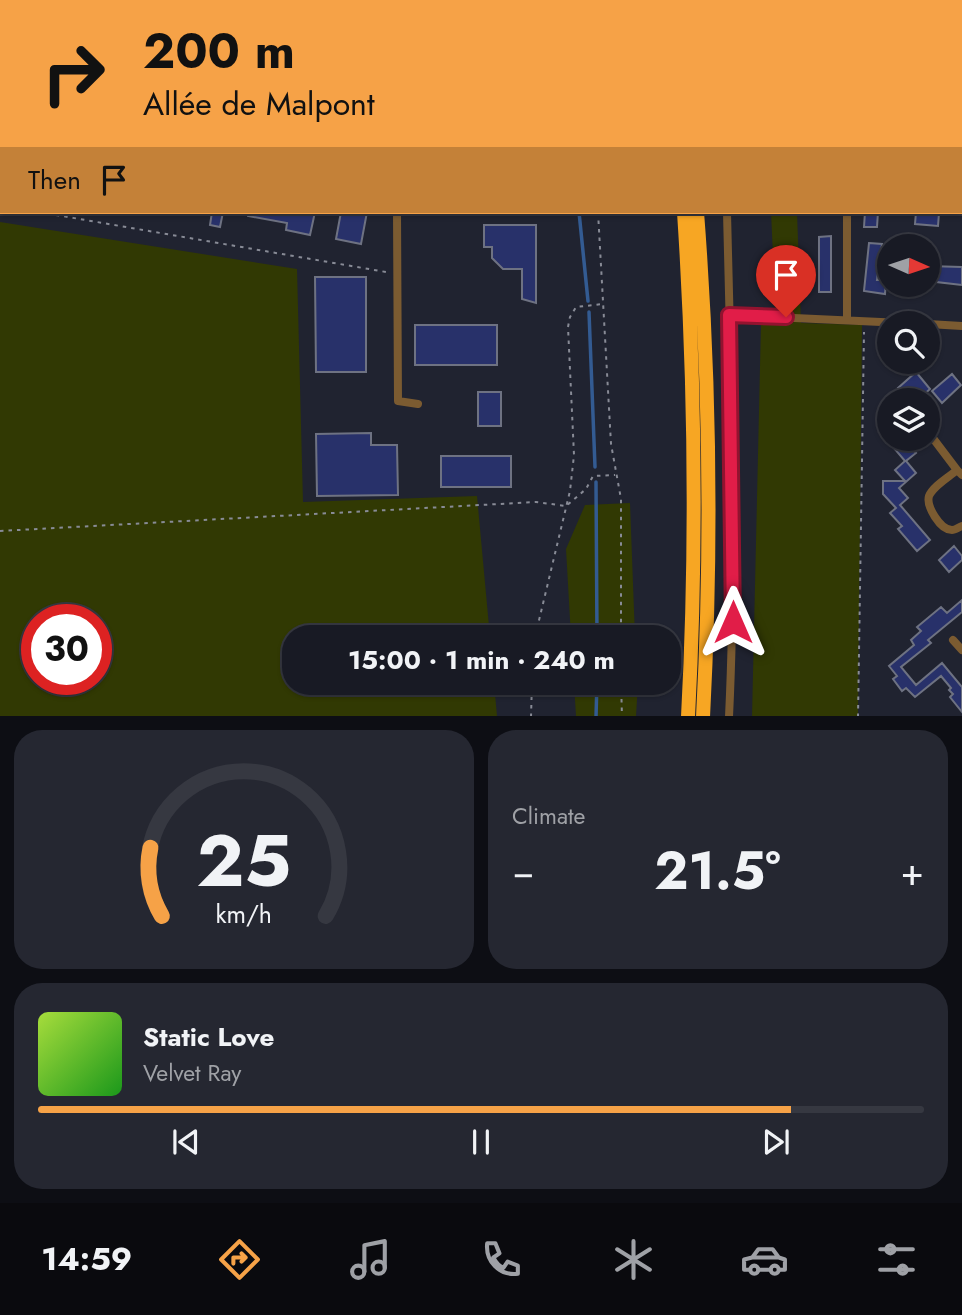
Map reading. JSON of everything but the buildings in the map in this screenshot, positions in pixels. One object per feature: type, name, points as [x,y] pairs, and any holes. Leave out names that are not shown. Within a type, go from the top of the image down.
[{"type":"highway","points":[[676,214],[691,415]]},
{"type":"highway","points":[[684,214],[691,415],[692,648],[688,716]]},
{"type":"highway","points":[[697,214],[704,305]]},
{"type":"highway","points":[[703,214],[709,429],[707,645],[703,716]]},
{"type":"street","points":[[397,214],[398,401],[418,404]]},
{"type":"street","points":[[727,214],[734,520],[729,716]]},
{"type":"street","points":[[847,214],[847,320]]},
{"type":"street","points":[[729,315],[877,322]]},
{"type":"street","points":[[940,325],[962,326]]},
{"type":"street","points":[[940,447],[960,472],[930,492],[929,508],[946,528],[953,530],[962,526]]},
{"type":"street","points":[[953,640],[962,650]]},
{"type":"path","points":[[50,214],[398,274]]},
{"type":"path","points":[[598,214],[611,444],[621,499],[621,625]]},
{"type":"path","points":[[538,625],[570,491],[574,455],[568,327],[570,317],[576,307],[604,304]]},
{"type":"path","points":[[858,716],[864,321]]},
{"type":"path","points":[[0,531],[536,502],[566,506],[586,489],[593,476],[615,475]]},
{"type":"path","points":[[531,716],[532,695]]},
{"type":"path","points":[[621,695],[622,716]]},
{"type":"green space","points":[[771,214],[797,214],[801,323],[862,325],[858,716],[752,716],[761,323],[776,322]]},
{"type":"green space","points":[[0,222],[297,269],[303,502],[477,496],[489,625],[282,625],[282,695],[495,695],[497,716],[0,716]]},
{"type":"green space","points":[[630,503],[635,625],[570,625],[566,549],[585,505]]},
{"type":"green space","points":[[575,695],[637,695],[636,716],[576,716]]},
{"type":"waterway","points":[[579,214],[588,301]]},
{"type":"waterway","points":[[589,312],[595,467]]},
{"type":"waterway","points":[[596,482],[597,625]]},
{"type":"waterway","points":[[596,716],[597,695]]},
{"type":"route","points":[[733,622],[734,507],[729,315],[786,317]]}]
